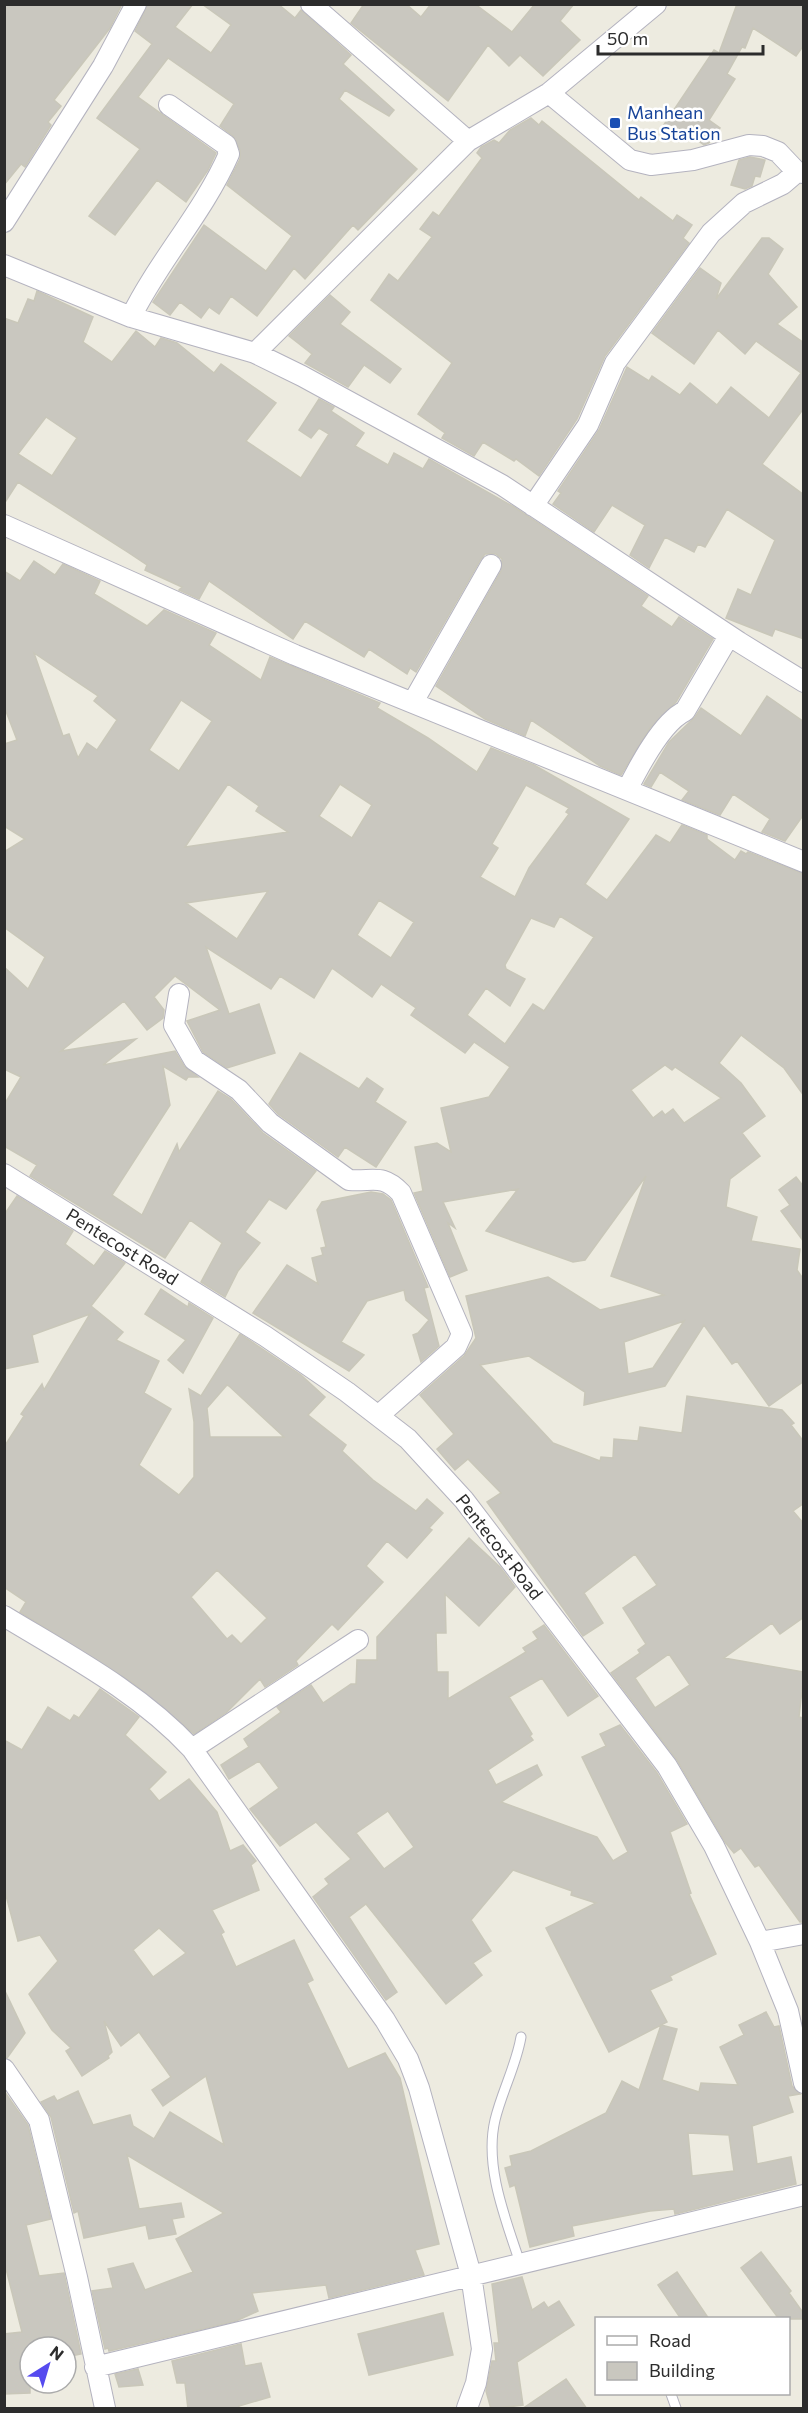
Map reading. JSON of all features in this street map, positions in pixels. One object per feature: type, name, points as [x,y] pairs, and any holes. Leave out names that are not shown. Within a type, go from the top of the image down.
[{"type":"street","points":[[4,222],[103,66],[136,4]]},
{"type":"street","points":[[255,353],[468,141],[549,93],[655,5]]},
{"type":"street","points":[[315,6],[468,141]]},
{"type":"street","points":[[533,506],[588,425],[615,363],[711,232],[744,203],[783,184],[800,172],[778,152],[763,146],[749,146],[693,160],[651,165],[630,160],[549,93]]},
{"type":"street","points":[[131,317],[146,287],[215,186],[229,154],[226,145],[169,105]]},
{"type":"street","points":[[4,265],[131,317],[255,353],[502,485],[729,636],[804,682]]},
{"type":"street","points":[[4,525],[295,655],[804,862]]},
{"type":"street","points":[[413,702],[491,565]]},
{"type":"street","points":[[627,790],[636,772],[674,716],[685,711],[689,705],[729,636]]},
{"type":"street","points":[[179,994],[174,1025],[194,1060],[239,1090],[270,1123],[348,1180],[364,1181],[378,1178],[391,1182],[401,1193],[462,1334],[456,1347],[378,1416]]},
{"type":"street","name":"Pentecost Road","points":[[4,1174],[265,1336],[347,1392],[408,1439],[464,1500],[667,1766],[714,1846],[760,1942],[788,2012],[804,2083]]},
{"type":"street","points":[[4,1616],[121,1688],[167,1723],[192,1749],[385,2020],[408,2059],[419,2088],[471,2275],[482,2349],[476,2383],[466,2409]]},
{"type":"street","points":[[192,1749],[358,1640]]},
{"type":"street","points":[[760,1942],[804,1934]]},
{"type":"street","points":[[4,2069],[39,2120],[77,2277],[105,2409]]},
{"type":"street","points":[[95,2367],[804,2195]]},
{"type":"lane","points":[[519,2264],[499,2199],[493,2150],[495,2121],[518,2057],[521,2037]]},
{"type":"building","points":[[4,4],[122,4],[110,28],[54,100],[61,106],[48,122],[51,125],[25,167],[21,164],[4,185]]},
{"type":"building","points":[[148,4],[193,4],[175,27],[211,53],[231,25],[202,4],[278,4],[295,18],[301,10],[351,55],[343,64],[394,110],[389,116],[345,90],[339,99],[417,169],[358,230],[353,225],[305,279],[294,268],[257,316],[231,296],[219,314],[209,307],[201,318],[180,302],[170,315],[153,302],[204,225],[266,271],[292,236],[227,185],[240,159],[240,150],[233,136],[220,126],[234,104],[168,58],[138,97],[216,153],[208,170],[186,202],[157,180],[115,235],[89,216],[140,149],[97,118],[152,44],[135,31]]},
{"type":"building","points":[[364,4],[406,4],[421,17],[431,4],[475,4],[512,32],[535,4],[574,4],[560,21],[580,40],[543,76],[520,55],[509,66],[488,45],[448,101],[351,23]]},
{"type":"building","points":[[737,4],[804,4],[804,45],[796,56],[753,28],[745,48],[742,47],[727,74],[735,79],[709,120],[720,128],[709,143],[704,145],[683,130],[676,140],[661,129],[714,50],[719,53]]},
{"type":"building","points":[[531,118],[539,125],[542,121],[639,200],[641,197],[673,221],[677,215],[692,225],[683,238],[689,243],[605,356],[577,419],[539,476],[516,459],[514,461],[483,442],[474,456],[442,438],[445,433],[418,414],[452,363],[371,300],[389,274],[398,281],[432,237],[420,229],[433,212],[439,216],[482,158],[477,153],[481,147],[494,140],[499,143],[510,130]]},
{"type":"building","points":[[750,157],[765,160],[760,177],[755,176],[752,186],[745,189],[731,185],[739,160]]},
{"type":"building","points":[[762,238],[769,238],[783,249],[768,274],[797,307],[777,324],[804,343],[804,408],[762,464],[804,495],[804,639],[775,629],[772,636],[726,618],[738,589],[751,595],[775,540],[727,509],[705,547],[698,544],[694,552],[665,537],[649,568],[630,555],[645,525],[612,505],[594,532],[553,504],[561,493],[558,491],[599,430],[627,367],[649,381],[652,376],[680,395],[690,383],[717,405],[731,387],[769,418],[801,373],[756,341],[745,354],[718,330],[694,364],[652,333],[700,268],[721,283],[716,299]]},
{"type":"building","points":[[37,291],[93,317],[83,342],[112,362],[136,331],[155,347],[161,338],[177,343],[214,373],[221,364],[276,403],[246,441],[301,478],[329,434],[319,428],[311,438],[299,430],[319,399],[334,407],[331,411],[364,433],[355,446],[388,465],[394,453],[423,469],[429,459],[514,507],[648,596],[641,606],[672,627],[679,617],[713,639],[676,702],[650,728],[621,775],[600,766],[531,720],[525,736],[485,719],[436,686],[501,571],[502,559],[496,554],[485,554],[481,559],[416,672],[410,668],[407,674],[369,649],[364,657],[305,621],[293,639],[209,581],[199,599],[179,590],[182,587],[145,570],[147,565],[18,482],[4,504],[4,318],[18,323],[28,299],[34,301]],"holes":[[[46,417],[77,438],[52,476],[18,454]]]},
{"type":"building","points":[[330,295],[350,312],[340,324],[401,369],[390,383],[364,365],[348,387],[305,363],[312,354],[289,336]]},
{"type":"building","points":[[34,561],[55,575],[63,564],[100,581],[94,594],[147,626],[164,610],[216,633],[209,645],[261,680],[270,657],[380,703],[377,708],[428,738],[477,772],[491,748],[534,765],[629,819],[585,884],[607,900],[656,835],[670,843],[682,825],[707,835],[707,839],[735,860],[741,851],[746,854],[748,852],[804,874],[804,1096],[784,1068],[741,1035],[719,1063],[741,1083],[765,1116],[742,1133],[760,1156],[730,1179],[726,1207],[757,1217],[751,1241],[800,1249],[797,1270],[804,1280],[804,1381],[769,1406],[737,1361],[732,1364],[704,1325],[665,1386],[584,1405],[585,1392],[529,1356],[480,1365],[553,1443],[600,1461],[601,1457],[613,1458],[614,1439],[638,1441],[640,1427],[682,1433],[687,1396],[782,1410],[794,1423],[791,1425],[804,1442],[804,1503],[793,1511],[804,1524],[804,1617],[780,1634],[772,1623],[724,1658],[804,1672],[799,1717],[804,1718],[804,1922],[800,1922],[759,1865],[755,1867],[741,1848],[734,1853],[725,1842],[677,1760],[611,1673],[640,1653],[638,1650],[646,1644],[623,1608],[657,1585],[635,1554],[584,1593],[603,1623],[583,1636],[487,1502],[501,1493],[468,1459],[455,1470],[437,1449],[454,1434],[420,1395],[464,1356],[476,1338],[466,1296],[548,1277],[600,1310],[664,1295],[611,1276],[646,1176],[585,1260],[573,1262],[486,1231],[518,1189],[443,1202],[455,1228],[448,1223],[467,1270],[450,1277],[414,1193],[423,1191],[415,1147],[437,1143],[451,1152],[441,1108],[489,1097],[510,1067],[474,1042],[465,1053],[411,1015],[416,1008],[381,984],[372,997],[332,968],[314,998],[280,976],[271,989],[206,947],[229,1014],[259,1004],[275,1053],[227,1068],[203,1052],[187,1021],[220,1010],[175,976],[154,997],[164,1010],[163,1018],[147,1030],[124,1001],[61,1051],[136,1039],[103,1065],[175,1051],[184,1066],[198,1077],[188,1077],[186,1080],[163,1066],[170,1105],[112,1195],[142,1215],[177,1144],[179,1152],[218,1091],[231,1099],[263,1133],[316,1171],[286,1209],[269,1199],[245,1232],[260,1243],[238,1271],[225,1297],[201,1282],[222,1243],[190,1220],[165,1258],[30,1176],[37,1165],[4,1146],[4,1105],[21,1077],[4,1069],[4,967],[28,989],[45,957],[4,927],[4,852],[25,839],[4,826],[4,744],[17,740],[4,706],[4,571],[20,581]],"holes":[[[34,653],[98,696],[94,701],[117,720],[97,750],[87,743],[78,758],[69,734],[63,736]],[[181,700],[212,721],[179,771],[149,750]],[[228,784],[259,806],[256,811],[288,832],[185,847]],[[340,784],[372,805],[352,838],[319,816]],[[526,785],[569,808],[566,812],[569,814],[529,868],[515,897],[480,877],[498,848],[492,844]],[[268,891],[237,939],[186,903]],[[379,900],[414,922],[391,958],[357,935]],[[560,916],[594,937],[544,1011],[533,1004],[505,1044],[467,1015],[486,988],[510,1006],[525,979],[506,969],[505,965],[531,918],[554,927]],[[665,1065],[672,1070],[675,1067],[721,1098],[684,1123],[673,1109],[665,1115],[662,1111],[653,1118],[631,1090]],[[684,1321],[653,1368],[628,1374],[624,1342]],[[669,1654],[690,1685],[655,1708],[635,1678]]]},
{"type":"building","points":[[767,696],[804,722],[804,814],[785,841],[762,832],[770,819],[733,794],[720,815],[682,800],[689,791],[660,772],[651,787],[644,784],[669,742],[701,708],[741,736]]},
{"type":"building","points":[[300,1053],[359,1089],[367,1078],[383,1089],[375,1102],[406,1122],[376,1167],[345,1147],[338,1157],[278,1114],[269,1104]]},
{"type":"building","points":[[796,1177],[804,1187],[804,1242],[781,1211],[790,1205],[779,1190]]},
{"type":"building","points":[[371,1192],[383,1194],[391,1200],[428,1287],[424,1288],[439,1346],[421,1362],[413,1335],[418,1333],[429,1320],[406,1300],[404,1290],[367,1301],[341,1342],[364,1355],[349,1371],[253,1313],[287,1265],[318,1284],[312,1258],[323,1255],[321,1248],[326,1247],[317,1210],[322,1202]]},
{"type":"building","points":[[17,1196],[73,1231],[65,1244],[94,1266],[105,1251],[125,1263],[91,1306],[123,1332],[116,1340],[159,1361],[144,1393],[171,1409],[139,1465],[179,1495],[194,1477],[194,1422],[189,1389],[201,1396],[240,1334],[301,1375],[325,1397],[308,1415],[346,1445],[342,1451],[373,1480],[416,1511],[427,1499],[443,1513],[429,1528],[432,1530],[407,1558],[387,1541],[366,1566],[383,1582],[338,1630],[332,1624],[296,1661],[298,1665],[265,1687],[260,1679],[227,1712],[194,1734],[133,1683],[20,1612],[26,1602],[4,1587],[4,1447],[24,1416],[21,1414],[42,1384],[44,1390],[90,1314],[32,1335],[38,1362],[4,1369],[4,1215]],"holes":[[[227,1385],[229,1386],[284,1437],[210,1437],[207,1408]],[[217,1570],[267,1618],[241,1644],[232,1635],[227,1639],[191,1597]]]},
{"type":"building","points":[[161,1289],[188,1307],[189,1303],[213,1318],[183,1373],[168,1360],[186,1340],[145,1314]]},
{"type":"building","points":[[469,1538],[500,1567],[515,1587],[479,1626],[445,1594],[446,1633],[436,1633],[437,1672],[448,1672],[448,1699],[526,1652],[523,1648],[538,1639],[533,1632],[544,1625],[598,1696],[568,1716],[542,1678],[509,1697],[532,1734],[530,1736],[533,1740],[488,1770],[496,1785],[537,1765],[542,1775],[501,1802],[597,1837],[613,1861],[628,1852],[582,1757],[606,1746],[600,1734],[620,1725],[657,1773],[687,1824],[670,1832],[691,1893],[689,1894],[716,1954],[670,1976],[672,1980],[650,1990],[667,2022],[609,2052],[546,1928],[596,1903],[571,1895],[572,1891],[513,1870],[471,1920],[491,1951],[473,1963],[482,1975],[446,2004],[366,1904],[349,1917],[397,1992],[386,2000],[313,1897],[329,1884],[325,1879],[351,1859],[316,1822],[280,1846],[250,1809],[279,1788],[259,1761],[229,1779],[221,1765],[249,1747],[244,1739],[281,1712],[277,1707],[311,1685],[323,1703],[351,1684],[356,1684],[357,1660],[377,1660],[377,1637]],"holes":[[[388,1811],[414,1847],[384,1869],[356,1833]]]},
{"type":"building","points":[[100,1689],[139,1717],[125,1735],[166,1772],[149,1789],[159,1801],[189,1779],[217,1812],[230,1851],[243,1845],[256,1861],[251,1865],[259,1890],[212,1910],[224,1932],[221,1934],[236,1967],[294,1940],[313,1980],[307,1983],[348,2069],[385,2053],[400,2078],[439,2244],[415,2250],[424,2275],[329,2298],[326,2285],[252,2293],[258,2311],[236,2321],[109,2351],[108,2348],[105,2349],[92,2291],[113,2288],[108,2269],[133,2263],[145,2290],[193,2272],[176,2239],[224,2213],[127,2155],[139,2209],[181,2203],[184,2217],[172,2219],[176,2234],[149,2239],[146,2225],[84,2238],[78,2211],[74,2213],[51,2117],[41,2102],[54,2096],[57,2101],[78,2091],[93,2125],[130,2115],[133,2126],[154,2139],[170,2112],[224,2145],[206,2076],[163,2106],[152,2090],[171,2077],[139,2032],[121,2046],[104,2021],[112,2052],[109,2058],[82,2076],[66,2051],[71,2048],[52,2030],[29,1994],[58,1961],[40,1935],[18,1941],[4,1888],[4,1740],[22,1750],[48,1707],[70,1721],[74,1715],[79,1718]],"holes":[[[159,1928],[186,1953],[153,1977],[133,1950]]]},
{"type":"building","points":[[4,1989],[25,2033],[7,2058],[4,2057]]},
{"type":"building","points":[[766,2012],[774,2027],[779,2026],[792,2086],[800,2094],[788,2096],[793,2112],[752,2126],[757,2164],[791,2157],[796,2184],[675,2214],[674,2209],[650,2211],[572,2226],[574,2236],[530,2247],[515,2185],[510,2187],[505,2168],[512,2166],[510,2156],[531,2151],[606,2113],[622,2081],[639,2090],[661,2025],[677,2029],[662,2080],[699,2092],[701,2083],[738,2085],[720,2047],[744,2035],[739,2025]],"holes":[[[688,2133],[729,2135],[734,2171],[692,2176]]]},
{"type":"building","points":[[4,2091],[28,2125],[51,2219],[26,2225],[39,2276],[64,2273],[77,2335],[18,2335],[18,2393],[4,2394],[4,2334],[22,2332],[4,2261]]},
{"type":"building","points":[[761,2252],[791,2291],[789,2293],[804,2314],[804,2319],[778,2317],[741,2268]]},
{"type":"building","points":[[677,2272],[708,2317],[680,2317],[658,2285]]},
{"type":"building","points":[[522,2277],[532,2310],[544,2302],[548,2308],[559,2301],[574,2325],[517,2362],[523,2405],[491,2409],[486,2391],[492,2361],[496,2361],[494,2343],[499,2343],[492,2284]]},
{"type":"building","points":[[443,2313],[453,2355],[369,2375],[358,2334]]},
{"type":"building","points":[[241,2344],[245,2366],[261,2363],[270,2397],[239,2406],[239,2409],[188,2409],[185,2383],[177,2383],[172,2361]]},
{"type":"building","points":[[138,2369],[143,2385],[119,2387],[115,2374]]},
{"type":"building","points":[[566,2379],[587,2409],[522,2409]]},
{"type":"place","name":"Manhean Bus Station","points":[[615,123]]}]
